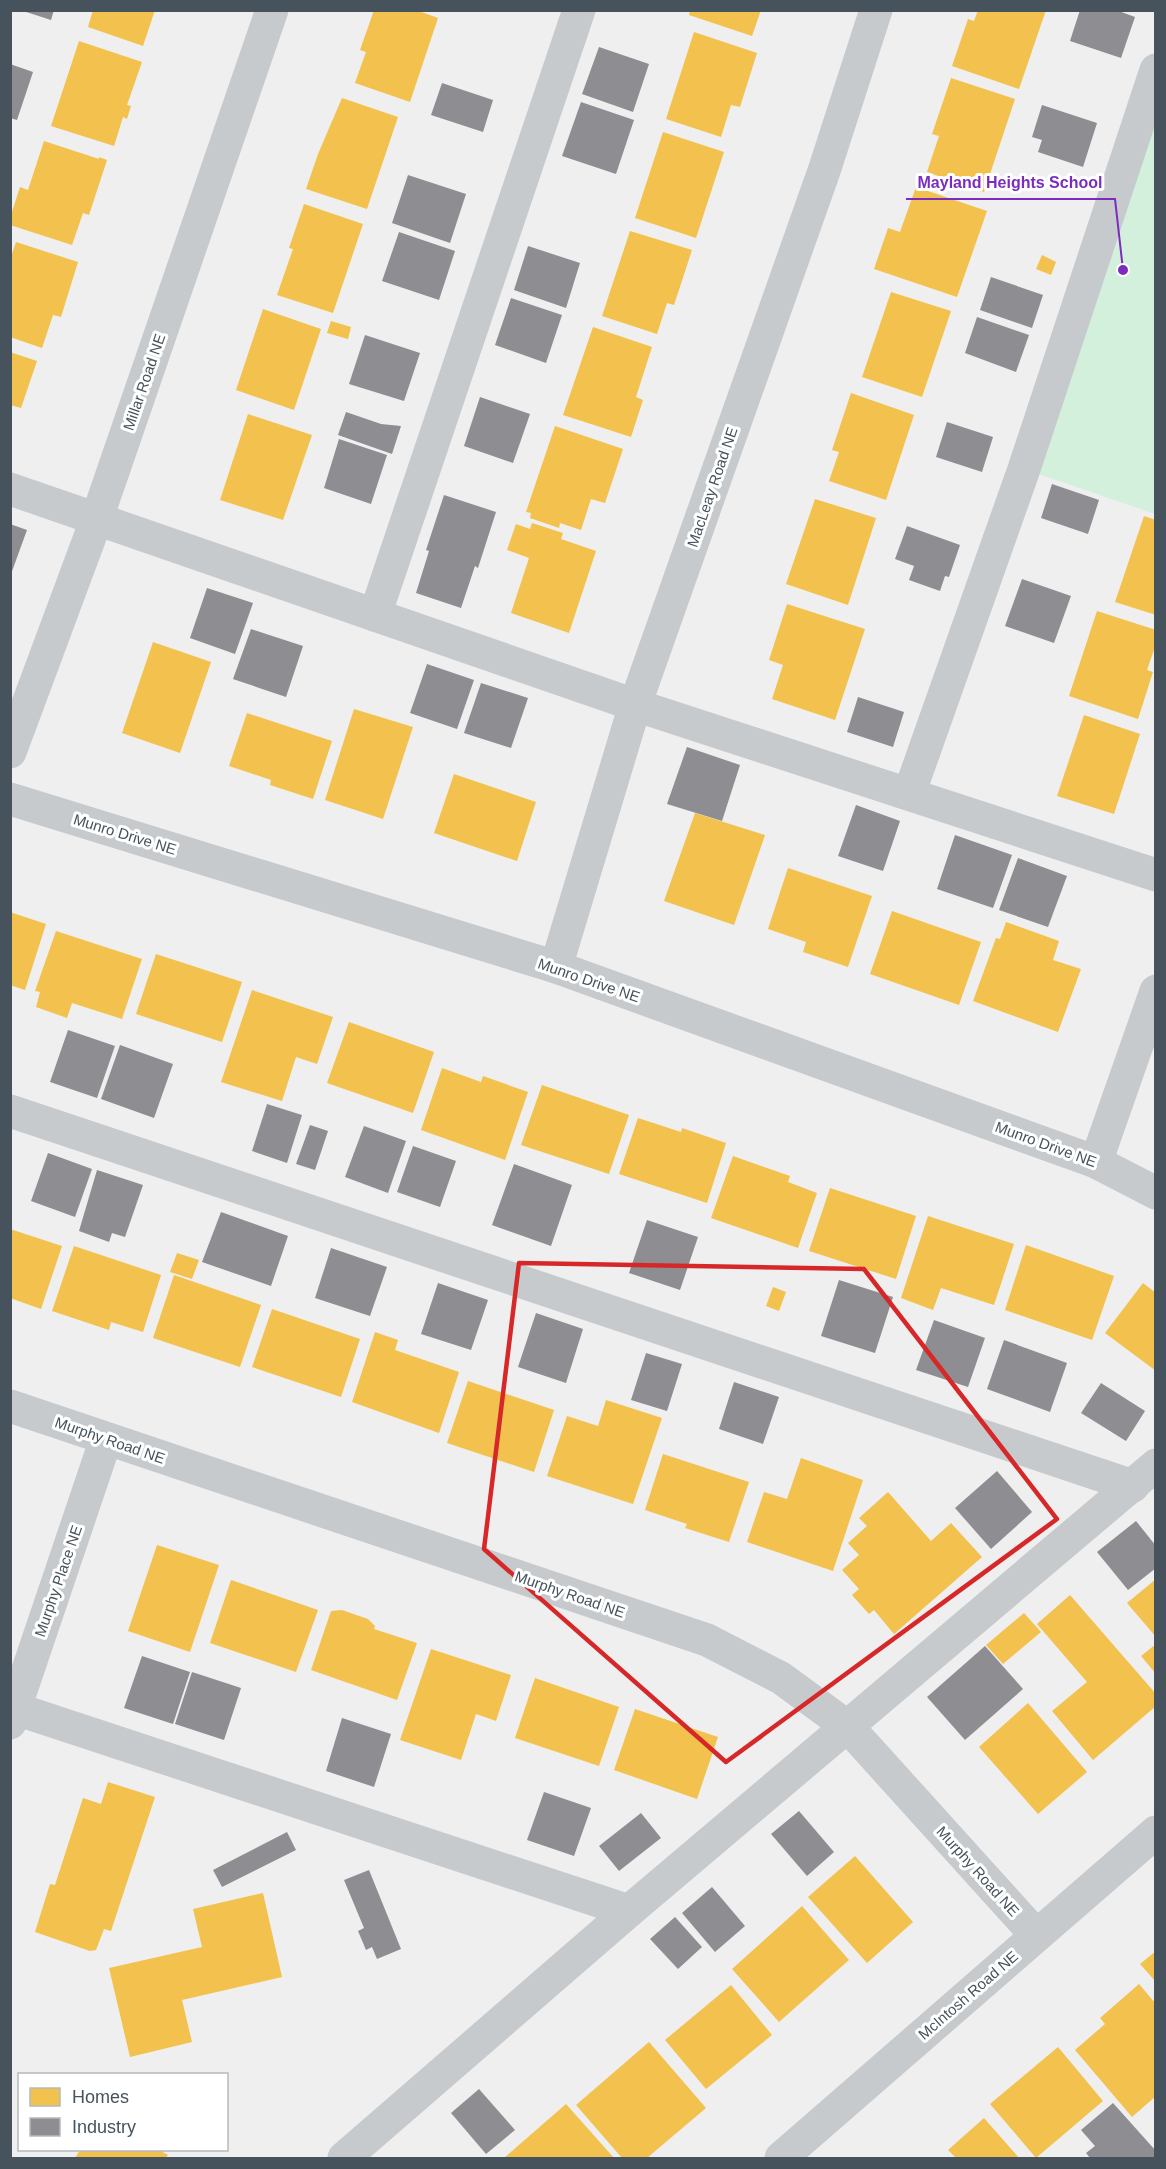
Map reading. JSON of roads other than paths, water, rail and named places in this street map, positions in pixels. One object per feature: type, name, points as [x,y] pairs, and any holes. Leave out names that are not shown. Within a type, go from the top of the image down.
[{"type":"street","name":"Millar Road NE","points":[[10,752],[97,518],[272,10]]},
{"type":"street","points":[[375,615],[579,10]]},
{"type":"street","name":"MacLeay Road NE","points":[[556,967],[635,705],[824,171],[876,10]]},
{"type":"street","points":[[909,794],[1024,469],[1155,70]]},
{"type":"street","points":[[10,489],[635,705],[1155,875]]},
{"type":"street","name":"Munro Drive NE","points":[[10,799],[556,967],[1096,1162],[1155,1193]]},
{"type":"street","points":[[1096,1162],[1155,992]]},
{"type":"street","points":[[10,1112],[1144,1475]]},
{"type":"street","name":"Murphy Road NE","points":[[10,1406],[707,1640],[781,1678],[848,1726],[1036,1935]]},
{"type":"street","name":"Murphy Place NE","points":[[12,1713],[106,1439]]},
{"type":"street","points":[[344,2158],[629,1911],[1144,1475]]},
{"type":"street","points":[[12,1713],[629,1911]]},
{"type":"street","name":"McIntosh Road NE","points":[[781,2158],[1155,1832]]},
{"type":"place","name":"Mayland Heights School","points":[[1123,270]]}]
